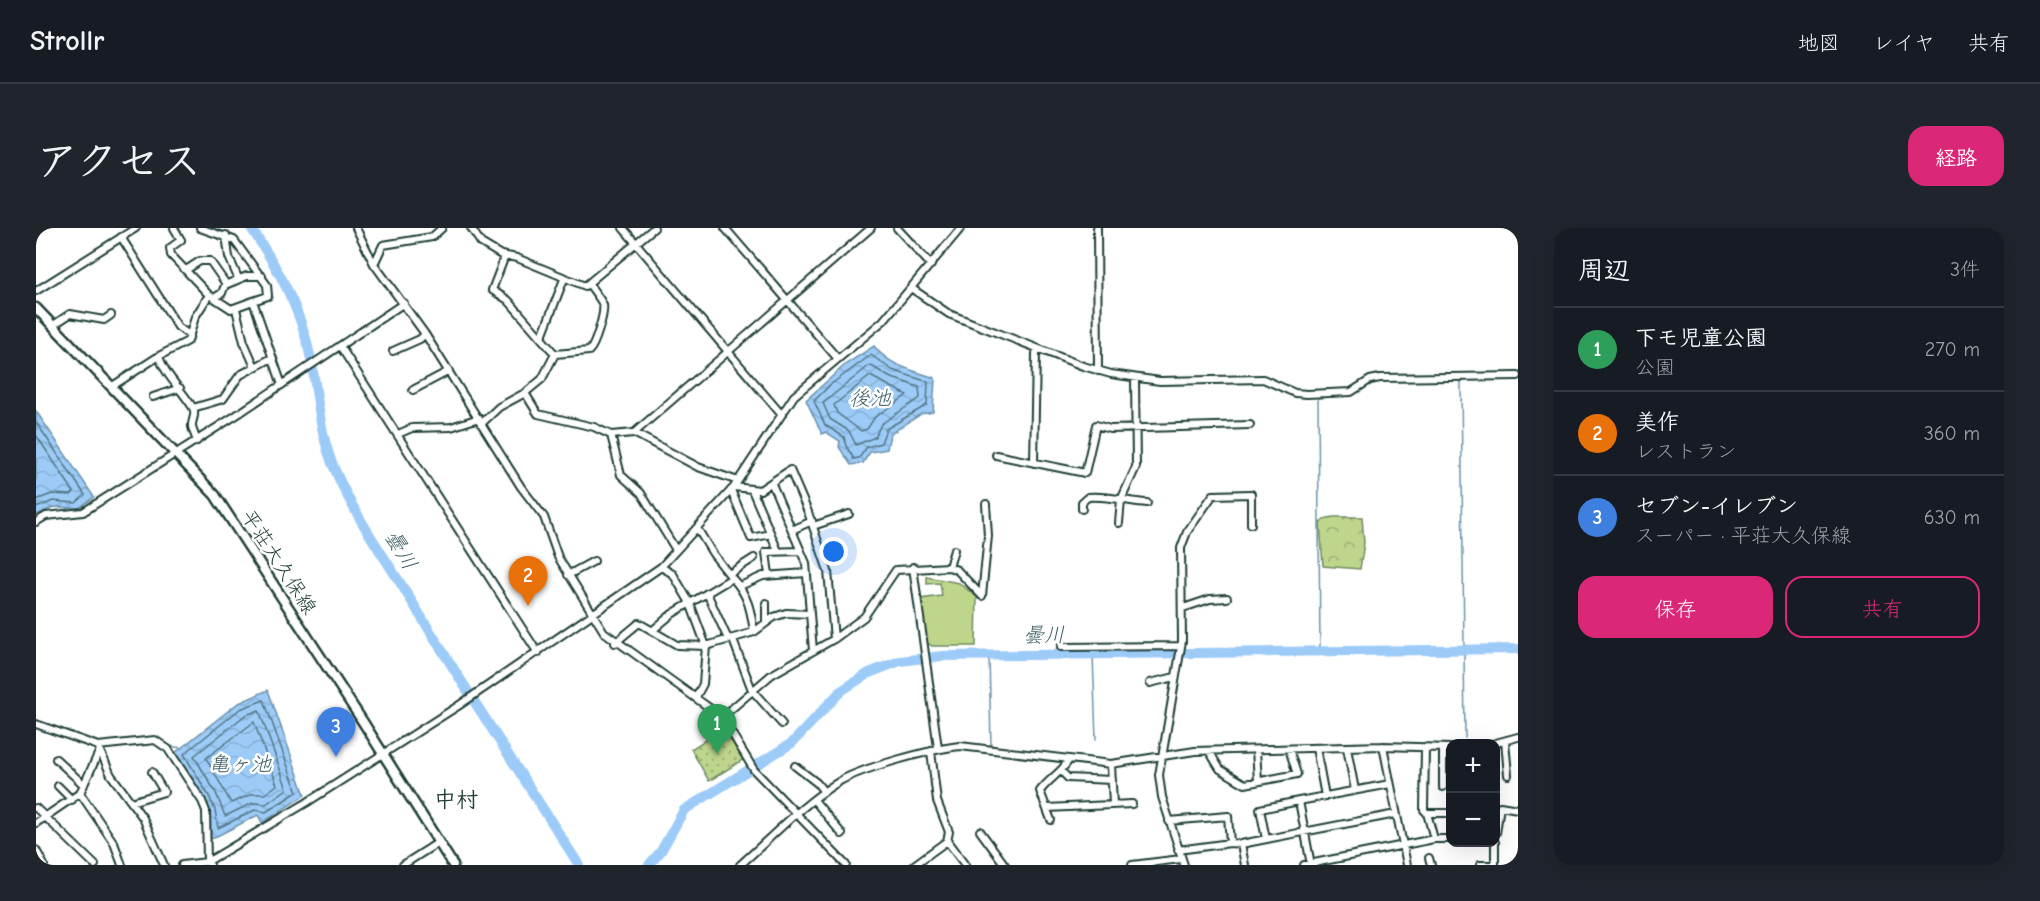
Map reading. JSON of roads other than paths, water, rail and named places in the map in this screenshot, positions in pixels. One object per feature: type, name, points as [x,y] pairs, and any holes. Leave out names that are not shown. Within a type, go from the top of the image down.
[{"type":"main road","name":"平荘大久保線","points":[[36,308],[215,495],[384,754],[453,865]]},
{"type":"street","points":[[36,291],[136,228]]},
{"type":"street","points":[[174,228],[181,240],[170,251],[212,297],[226,307],[236,309],[268,296],[267,285],[242,249],[226,236],[200,228]]},
{"type":"street","points":[[356,228],[374,264],[405,303],[449,370],[520,488],[544,517],[558,557],[604,632],[615,643],[696,697],[723,718],[754,770],[846,865]]},
{"type":"street","points":[[374,264],[384,245],[432,237],[442,228]]},
{"type":"street","points":[[471,228],[481,243],[505,256],[517,258],[585,286],[654,228]]},
{"type":"street","points":[[622,228],[781,414]]},
{"type":"street","points":[[725,228],[838,359]]},
{"type":"street","points":[[634,433],[871,228]]},
{"type":"street","points":[[897,228],[930,265]]},
{"type":"street","points":[[182,865],[209,863],[458,706],[661,567],[734,486],[794,396],[870,334],[961,228]]},
{"type":"street","points":[[1097,228],[1098,371]]},
{"type":"street","points":[[226,236],[227,250],[238,278]]},
{"type":"street","points":[[121,237],[178,327],[189,335]]},
{"type":"street","points":[[505,256],[492,290],[508,300],[512,307],[542,336],[555,354]]},
{"type":"street","points":[[186,270],[200,261],[210,261],[226,284]]},
{"type":"street","points":[[226,307],[222,293],[226,284],[238,278],[262,276]]},
{"type":"street","points":[[542,336],[564,279]]},
{"type":"street","points":[[555,354],[589,351],[594,347],[602,321],[603,306],[589,284]]},
{"type":"street","points":[[911,288],[950,314],[1098,371],[1135,378],[1263,379],[1295,393],[1307,394],[1352,392],[1370,380],[1380,378],[1518,376]]},
{"type":"street","points":[[111,387],[159,356],[188,341],[195,317],[212,297],[222,293]]},
{"type":"street","points":[[253,302],[282,385]]},
{"type":"street","points":[[36,522],[46,516],[83,512],[197,441],[405,303]]},
{"type":"street","points":[[236,309],[244,342],[255,367]]},
{"type":"street","points":[[52,326],[70,315],[104,320],[111,315]]},
{"type":"street","points":[[393,351],[420,339],[425,334]]},
{"type":"street","points":[[340,346],[538,653]]},
{"type":"street","points":[[1034,463],[1036,353]]},
{"type":"street","points":[[398,434],[412,428],[451,427],[480,420],[525,393],[542,379],[555,354]]},
{"type":"street","points":[[159,356],[162,365],[193,408],[195,417],[192,427],[197,441]]},
{"type":"street","points":[[193,408],[223,399],[240,375],[272,358]]},
{"type":"street","points":[[413,390],[449,370]]},
{"type":"street","points":[[1119,523],[1121,500],[1136,467],[1135,378]]},
{"type":"street","points":[[153,397],[180,388]]},
{"type":"street","points":[[525,393],[538,414],[594,428],[611,435],[634,433],[734,486],[760,490],[790,470],[812,523],[828,571],[834,639]]},
{"type":"street","points":[[996,455],[1084,473],[1096,425],[1110,429],[1250,425]]},
{"type":"street","points":[[611,435],[621,475],[640,492],[676,550]]},
{"type":"street","points":[[772,484],[807,573],[813,651]]},
{"type":"street","points":[[734,486],[751,538],[771,534]]},
{"type":"street","points":[[753,490],[778,552]]},
{"type":"street","points":[[1132,865],[1183,862],[1160,786],[1162,757],[1179,660],[1183,608],[1181,548],[1187,532],[1213,495],[1251,494],[1251,524]]},
{"type":"street","points":[[1082,509],[1082,502],[1088,497],[1110,496],[1121,500],[1147,503]]},
{"type":"street","points":[[710,729],[752,690],[834,639],[864,616],[896,570],[913,567],[949,567],[957,570],[982,597],[988,536],[986,504]]},
{"type":"street","points":[[792,530],[849,514]]},
{"type":"street","points":[[697,528],[730,576],[740,586],[751,607],[754,632]]},
{"type":"street","points":[[949,567],[954,550]]},
{"type":"street","points":[[769,575],[766,552],[800,551]]},
{"type":"street","points":[[653,630],[754,558]]},
{"type":"street","points":[[568,575],[594,561]]},
{"type":"street","points":[[661,567],[673,574],[690,603],[706,646],[703,684],[696,697]]},
{"type":"street","points":[[913,567],[938,748]]},
{"type":"street","points":[[740,586],[769,575],[807,573]]},
{"type":"street","points":[[707,593],[728,637],[733,640],[752,690],[782,724]]},
{"type":"street","points":[[1183,608],[1210,599],[1227,598]]},
{"type":"street","points":[[766,603],[766,623]]},
{"type":"street","points":[[615,643],[639,623],[677,645],[706,646],[754,632],[786,613],[810,614]]},
{"type":"street","points":[[1061,647],[1180,647]]},
{"type":"street","points":[[1150,683],[1175,677]]},
{"type":"street","points":[[36,724],[98,749],[155,740],[168,749],[202,801],[206,811],[209,863]]},
{"type":"street","points":[[1500,742],[1518,737]]},
{"type":"street","points":[[1505,741],[1508,775]]},
{"type":"street","points":[[740,865],[798,813],[841,780],[938,748],[960,746],[1111,764],[1209,751],[1383,746],[1446,748]]},
{"type":"street","points":[[1383,746],[1407,865]]},
{"type":"street","points":[[1316,748],[1325,796]]},
{"type":"street","points":[[1347,748],[1355,790]]},
{"type":"street","points":[[1425,748],[1424,810],[1427,813],[1434,839]]},
{"type":"street","points":[[36,823],[80,793],[98,749]]},
{"type":"street","points":[[98,749],[143,818],[164,865]]},
{"type":"street","points":[[1209,751],[1220,769],[1245,784],[1297,774],[1289,749]]},
{"type":"street","points":[[1256,750],[1258,781]]},
{"type":"street","points":[[914,865],[947,841],[949,832],[937,801],[931,751]]},
{"type":"street","points":[[1443,787],[1446,758]]},
{"type":"street","points":[[56,759],[84,785]]},
{"type":"street","points":[[1051,820],[1040,791],[1050,777],[1062,772],[1070,759]]},
{"type":"street","points":[[1111,764],[1113,805]]},
{"type":"street","points":[[795,766],[817,783],[824,792]]},
{"type":"street","points":[[131,802],[164,792],[152,772]]},
{"type":"street","points":[[1062,772],[1068,778],[1112,780]]},
{"type":"street","points":[[1266,839],[1260,809],[1390,784]]},
{"type":"street","points":[[58,786],[72,800]]},
{"type":"street","points":[[80,793],[114,843],[122,865]]},
{"type":"street","points":[[814,800],[842,834]]},
{"type":"street","points":[[1299,801],[1308,864],[1434,839],[1446,839]]},
{"type":"street","points":[[1047,808],[1132,804]]},
{"type":"street","points":[[1500,806],[1518,809]]},
{"type":"street","points":[[36,808],[95,865]]},
{"type":"street","points":[[1427,813],[1446,813]]},
{"type":"street","points":[[1178,849],[1230,843],[1241,844],[1396,814]]},
{"type":"street","points":[[1169,821],[1228,816],[1230,843]]},
{"type":"street","points":[[980,831],[1005,865]]},
{"type":"street","points":[[947,841],[965,865]]},
{"type":"street","points":[[403,865],[439,842]]},
{"type":"street","points":[[1241,844],[1245,865]]},
{"type":"street","points":[[1480,865],[1495,865],[1495,847]]},
{"type":"street","points":[[36,850],[44,865]]},
{"type":"water","name":"後池","points":[[874,346],[894,363],[935,378],[933,412],[921,414],[890,434],[887,449],[870,452],[863,463],[851,465],[839,447],[840,441],[826,432],[822,434],[806,400],[846,364]]},
{"type":"water","points":[[36,411],[94,497],[79,508],[54,507],[36,515]]},
{"type":"water","name":"亀ヶ池","points":[[268,690],[305,795],[262,823],[258,815],[211,839],[210,812],[175,753],[237,704]]},
{"type":"waterway","name":"曇川","points":[[251,228],[279,273],[300,321],[310,355],[325,443],[351,502],[448,661],[579,865]]},
{"type":"waterway","points":[[1461,382],[1465,738]]},
{"type":"waterway","points":[[1318,398],[1320,653]]},
{"type":"waterway","name":"曇川","points":[[649,865],[661,851],[684,810],[792,743],[841,691],[869,673],[900,661],[942,656],[1518,649]]},
{"type":"waterway","points":[[1093,655],[1096,739]]},
{"type":"waterway","points":[[989,656],[991,745]]},
{"type":"waterway","points":[[38,728],[93,747]]},
{"type":"waterway","points":[[169,746],[182,748]]},
{"type":"waterway","points":[[103,749],[113,747]]},
{"type":"place","name":"美作","points":[[528,606]]},
{"type":"place","name":"下モ児童公園","points":[[717,754]]},
{"type":"place","name":"セブン-イレブン","points":[[336,757]]},
{"type":"district","name":"中村","points":[[456,800]]}]
